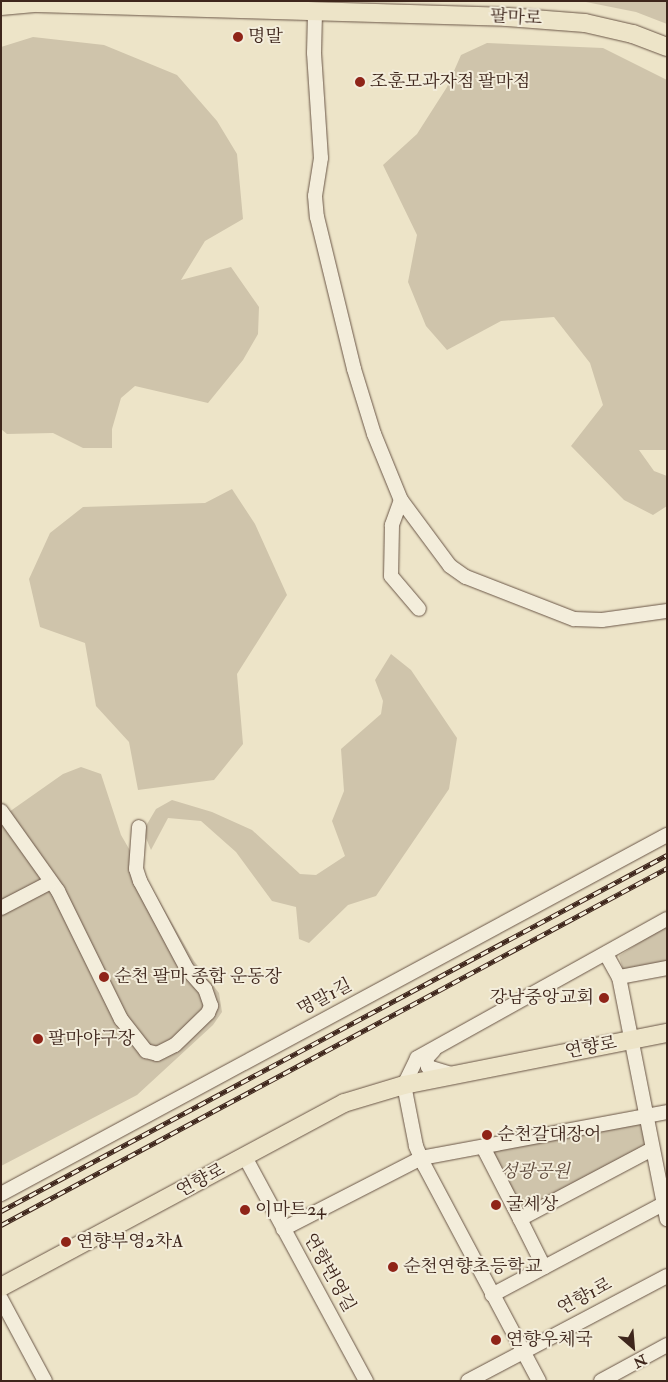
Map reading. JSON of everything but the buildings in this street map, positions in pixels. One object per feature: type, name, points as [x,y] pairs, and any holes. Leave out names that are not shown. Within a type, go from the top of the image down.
[{"type":"main road","name":"팔마로","points":[[1,6],[37,3],[315,13],[337,7],[555,20],[613,29],[667,47]]},
{"type":"main road","name":"연향로","points":[[1,1287],[344,1103],[404,1085],[667,1033]]},
{"type":"street","points":[[315,13],[314,53],[321,158],[315,196],[317,217],[354,369],[374,434],[401,500],[450,566],[466,577],[574,619],[602,620],[667,611]]},
{"type":"street","points":[[401,500],[392,525],[391,576],[419,609]]},
{"type":"street","points":[[1,811],[51,882],[121,1019],[146,1051],[151,1054],[163,1053],[208,1013],[210,1001],[200,983],[187,969],[140,881],[136,868],[138,827]]},
{"type":"street","name":"명말1길","points":[[1,1194],[667,836]]},
{"type":"street","points":[[1,908],[51,882]]},
{"type":"street","points":[[539,1381],[421,1158],[404,1085],[413,1062],[435,1048],[667,919]]},
{"type":"street","name":"연향로","points":[[606,954],[619,977],[630,1040]]},
{"type":"street","points":[[619,977],[667,968]]},
{"type":"street","points":[[630,1040],[667,1219]]},
{"type":"street","points":[[435,1048],[426,1059],[428,1067],[457,1075]]},
{"type":"street","points":[[283,1229],[421,1158],[667,1112]]},
{"type":"street","points":[[483,1147],[544,1267]]},
{"type":"street","points":[[520,1219],[652,1150]]},
{"type":"street","name":"연향번영길","points":[[245,1157],[366,1381]]},
{"type":"street","points":[[492,1295],[663,1204]]},
{"type":"street","name":"연향1로","points":[[468,1381],[667,1276]]},
{"type":"street","points":[[1,1298],[45,1381]]},
{"type":"street","points":[[601,1381],[667,1345]]},
{"type":"green space","points":[[581,1],[667,1],[667,24],[636,12]]},
{"type":"green space","points":[[33,37],[104,45],[177,75],[217,121],[237,154],[243,219],[205,241],[181,280],[231,267],[259,307],[258,334],[243,360],[208,403],[135,386],[121,398],[112,429],[112,448],[83,448],[53,433],[7,434],[1,429],[1,47]]},
{"type":"green space","points":[[487,43],[603,48],[667,80],[667,450],[639,450],[654,471],[667,476],[667,506],[653,515],[624,500],[571,446],[603,405],[590,363],[554,317],[501,321],[447,350],[426,326],[408,282],[417,235],[383,165],[417,134],[447,87],[461,55]]},
{"type":"green space","points":[[232,489],[255,524],[287,595],[237,674],[243,744],[214,780],[138,790],[129,742],[96,706],[85,643],[40,627],[29,579],[50,533],[83,507],[205,503]]},
{"type":"green space","points":[[391,654],[411,670],[457,738],[449,789],[376,896],[348,905],[309,943],[299,939],[296,907],[272,901],[236,852],[201,821],[168,818],[151,850],[143,831],[156,809],[172,800],[212,812],[252,830],[300,874],[316,875],[345,856],[332,821],[344,791],[341,749],[381,714],[383,701],[375,680]]},
{"type":"green space","name":"순천 팔마 종합 운동장","points":[[81,767],[101,774],[121,835],[194,961],[219,993],[222,1012],[213,1025],[137,1095],[1,1166],[1,804],[9,812],[63,774]]},
{"type":"green space","points":[[667,924],[667,965],[624,973],[619,956]]},
{"type":"green space","name":"성광공원","points":[[640,1121],[646,1148],[521,1214],[487,1149]]},
{"type":"railway","points":[[1,1211],[667,855]]},
{"type":"railway","points":[[1,1225],[667,868]]},
{"type":"place","name":"명말","points":[[238,37]]},
{"type":"place","name":"조훈모과자점 팔마점","points":[[360,82]]},
{"type":"place","name":"순천 팔마 종합 운동장","points":[[104,977]]},
{"type":"place","name":"강남중앙교회","points":[[604,998]]},
{"type":"place","name":"팔마야구장","points":[[38,1039]]},
{"type":"place","name":"순천갈대장어","points":[[487,1135]]},
{"type":"place","name":"굴세상","points":[[496,1205]]},
{"type":"place","name":"이마트24","points":[[245,1210]]},
{"type":"place","name":"연향부영2차A","points":[[66,1242]]},
{"type":"place","name":"순천연향초등학교","points":[[393,1267]]},
{"type":"place","name":"연향우체국","points":[[496,1340]]}]
